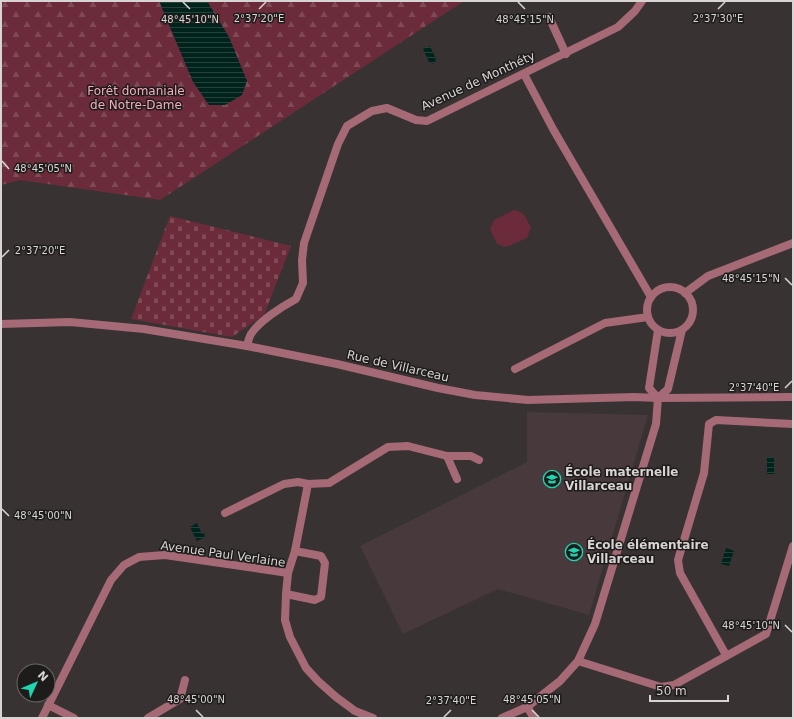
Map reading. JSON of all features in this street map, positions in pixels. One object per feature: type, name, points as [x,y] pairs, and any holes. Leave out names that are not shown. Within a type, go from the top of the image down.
[{"type":"street","name":"Avenue de Monthéty","points":[[247,346],[251,334],[261,324],[282,306],[296,299],[303,283],[302,260],[304,243],[338,144],[347,126],[372,111],[387,108],[416,120],[427,121],[566,54],[618,27],[635,11],[642,1]]},
{"type":"street","points":[[549,17],[566,54]]},
{"type":"street","points":[[524,74],[553,129],[651,297]]},
{"type":"street","points":[[685,293],[708,276],[792,245]]},
{"type":"street","points":[[666,287],[680,289],[685,293],[690,298],[693,312],[687,325],[682,330],[670,333],[658,330],[650,322],[648,317],[647,304],[651,297],[659,289],[666,287]]},
{"type":"street","points":[[515,369],[605,323],[648,317]]},
{"type":"street","name":"Rue de Villarceau","points":[[1,324],[70,322],[104,324],[144,329],[247,346],[337,364],[416,383],[475,395],[528,400],[634,397],[793,397]]},
{"type":"street","points":[[658,330],[649,388],[658,398]]},
{"type":"street","points":[[502,718],[527,707],[560,681],[578,661],[595,624],[656,424],[658,398],[668,389],[682,330]]},
{"type":"street","points":[[726,655],[680,573],[678,560],[704,473],[709,424],[716,420],[793,424]]},
{"type":"street","points":[[225,513],[284,484],[298,482],[308,484],[329,483],[388,447],[408,446],[447,456],[471,456],[480,460]]},
{"type":"street","points":[[447,456],[457,479]]},
{"type":"street","points":[[288,573],[295,551],[308,484]]},
{"type":"street","points":[[578,661],[660,687],[674,685],[766,634],[793,546]]},
{"type":"street","points":[[286,594],[314,600],[321,597],[325,563],[321,556],[295,551]]},
{"type":"street","name":"Avenue Paul Verlaine","points":[[42,718],[111,580],[124,565],[139,557],[165,555],[288,573],[286,620],[290,637],[306,668],[353,715],[373,718]]},
{"type":"street","points":[[148,718],[180,699],[185,680]]},
{"type":"street","points":[[48,706],[74,718]]},
{"type":"street","points":[[527,707],[534,718]]},
{"type":"shaded area","points":[[159,1],[207,1],[229,37],[247,81],[242,95],[225,105],[209,105],[193,82]]},
{"type":"shaded area","points":[[430,46],[436,59],[436,62],[432,64],[429,62],[423,49]]},
{"type":"shaded area","points":[[527,412],[648,415],[589,615],[498,589],[403,634],[360,546],[527,462]]},
{"type":"shaded area","points":[[767,457],[774,457],[774,474],[767,474]]},
{"type":"shaded area","points":[[197,523],[205,537],[197,541],[190,527]]},
{"type":"shaded area","points":[[726,548],[734,551],[729,566],[721,564]]},
{"type":"green space","name":"Forêt domaniale de Notre-Dame","points":[[1,1],[464,1],[160,200],[20,180],[1,185]]},
{"type":"green space","points":[[514,210],[523,213],[531,227],[527,238],[506,247],[497,244],[490,229],[494,220]]},
{"type":"green space","points":[[170,216],[291,246],[264,315],[232,337],[131,319]]},
{"type":"place","name":"École maternelle Villarceau","points":[[552,479]]},
{"type":"place","name":"École élémentaire Villarceau","points":[[574,552]]}]
